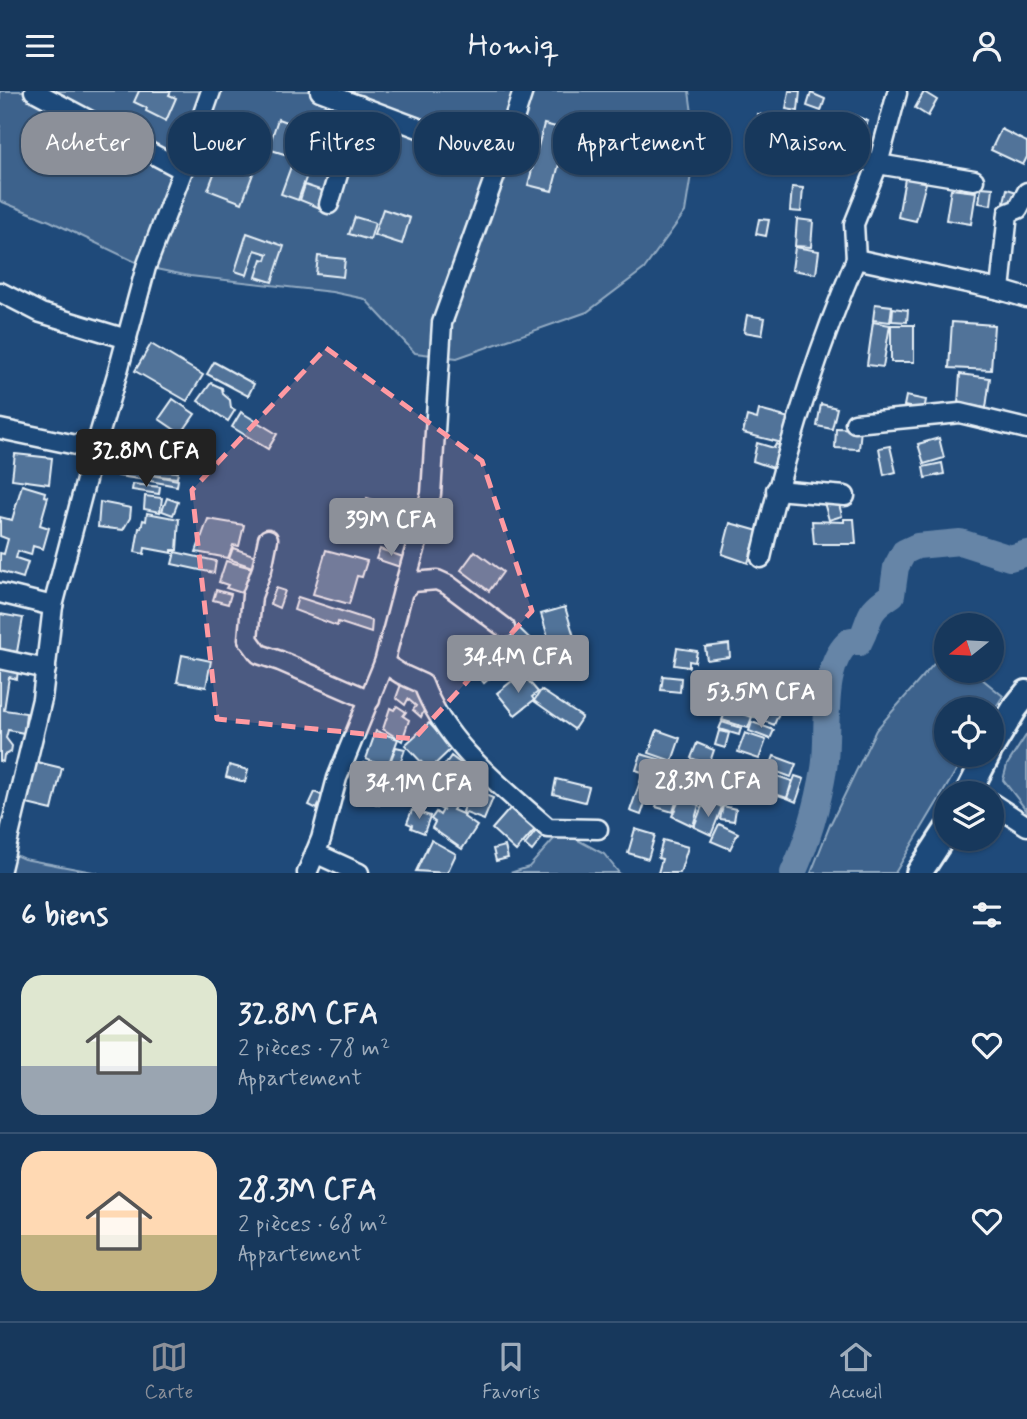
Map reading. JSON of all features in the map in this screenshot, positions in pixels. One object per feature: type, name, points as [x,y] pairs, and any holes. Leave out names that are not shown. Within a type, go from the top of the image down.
[{"type":"street","points":[[34,91],[168,162]]},
{"type":"street","points":[[204,112],[211,91]]},
{"type":"street","points":[[320,91],[414,127]]},
{"type":"street","points":[[516,112],[523,91]]},
{"type":"street","points":[[761,558],[776,490],[834,308],[856,259],[854,224],[878,164],[897,93]]},
{"type":"street","points":[[329,204],[359,106]]},
{"type":"street","points":[[870,162],[974,180]]},
{"type":"street","points":[[0,873],[42,699],[53,606],[146,267],[181,175]]},
{"type":"street","points":[[307,873],[337,778],[384,663],[430,494],[442,323],[495,175]]},
{"type":"street","points":[[1000,290],[1009,213],[1018,209],[1027,192]]},
{"type":"street","points":[[856,259],[1027,298]]},
{"type":"street","points":[[0,292],[41,313],[127,339]]},
{"type":"street","points":[[855,423],[960,413],[1027,429]]},
{"type":"street","points":[[0,429],[95,449]]},
{"type":"street","points":[[776,490],[845,496]]},
{"type":"street","points":[[268,539],[262,569],[252,596],[248,639],[259,654],[370,700]]},
{"type":"street","points":[[403,591],[413,582],[437,580],[505,628]]},
{"type":"street","points":[[0,593],[53,606]]},
{"type":"street","points":[[0,659],[46,669]]},
{"type":"street","points":[[384,663],[423,684],[432,707],[471,759],[548,828],[598,829]]},
{"type":"street","points":[[1004,726],[1027,694]]},
{"type":"street","points":[[1004,811],[1027,826]]},
{"type":"street","points":[[919,873],[934,850]]},
{"type":"street","points":[[315,853],[359,873]]},
{"type":"highlighted area","points":[[326,348],[482,461],[532,611],[414,739],[217,719],[192,490]]},
{"type":"shaded area","points":[[0,91],[689,91],[692,112],[553,112],[553,175],[691,175],[685,212],[644,269],[587,312],[457,358],[415,353],[365,299],[332,292],[190,276],[146,267],[50,221],[0,201]]},
{"type":"shaded area","points":[[934,664],[934,683],[987,683],[1003,696],[934,697],[934,767],[958,767],[950,781],[934,781],[934,808],[895,873],[811,873],[830,825],[876,730]]},
{"type":"shaded area","points":[[1027,734],[1027,811],[1003,780],[1007,765]]},
{"type":"shaded area","points":[[561,831],[604,854],[619,873],[510,873],[529,867]]},
{"type":"shaded area","points":[[6,851],[24,859],[98,873],[0,873]]},
{"type":"building","points":[[139,91],[171,91],[169,95],[176,98],[166,121],[134,102]]},
{"type":"building","points":[[789,91],[800,91],[798,111],[786,109]]},
{"type":"building","points":[[924,92],[937,100],[928,116],[915,108]]},
{"type":"building","points":[[811,93],[825,99],[821,111],[807,106]]},
{"type":"building","points":[[278,119],[285,122],[285,154],[271,150],[271,140]]},
{"type":"building","points":[[544,124],[553,126],[553,175],[556,175],[552,191],[528,185],[531,175],[539,175],[539,143]]},
{"type":"building","points":[[1001,129],[1027,142],[1027,157],[1023,165],[991,150]]},
{"type":"building","points":[[906,173],[927,179],[916,221],[898,217]]},
{"type":"building","points":[[214,175],[252,175],[242,203],[208,190]]},
{"type":"building","points":[[288,175],[307,175],[298,200],[281,194]]},
{"type":"building","points":[[316,175],[331,175],[329,180]]},
{"type":"building","points":[[305,185],[326,192],[320,208],[300,200]]},
{"type":"building","points":[[792,187],[803,188],[801,212],[790,211]]},
{"type":"building","points":[[981,187],[993,188],[991,205],[979,203]]},
{"type":"building","points":[[951,189],[976,192],[971,224],[946,220]]},
{"type":"building","points":[[1007,189],[1017,192],[1013,208],[1003,206]]},
{"type":"building","points":[[383,209],[410,218],[402,244],[374,235]]},
{"type":"building","points":[[355,217],[375,223],[370,240],[349,234]]},
{"type":"building","points":[[759,219],[769,220],[766,236],[756,234]]},
{"type":"building","points":[[797,219],[813,221],[811,247],[795,246]]},
{"type":"building","points":[[247,233],[284,246],[272,282],[256,277],[262,259],[266,260],[268,254],[255,250],[247,275],[235,271]]},
{"type":"building","points":[[795,247],[819,251],[816,274],[792,270]]},
{"type":"building","points":[[318,256],[345,259],[343,277],[316,274]]},
{"type":"building","points":[[875,304],[892,306],[890,322],[873,320]]},
{"type":"building","points":[[893,308],[908,310],[907,322],[892,321]]},
{"type":"building","points":[[747,315],[765,318],[762,335],[744,332]]},
{"type":"building","points":[[873,322],[890,325],[883,367],[867,365]]},
{"type":"building","points":[[952,322],[994,325],[991,370],[949,368]]},
{"type":"building","points":[[891,325],[914,325],[914,362],[891,362]]},
{"type":"building","points":[[151,344],[203,375],[187,401],[135,371]]},
{"type":"building","points":[[214,362],[254,384],[248,396],[207,374]]},
{"type":"building","points":[[960,374],[990,378],[986,408],[958,404]]},
{"type":"building","points":[[211,383],[222,388],[223,394],[230,400],[231,408],[235,410],[228,421],[198,401]]},
{"type":"building","points":[[906,396],[926,400],[924,410],[904,406]]},
{"type":"building","points":[[173,399],[195,414],[181,434],[159,419]]},
{"type":"building","points":[[821,404],[837,408],[832,429],[817,426]]},
{"type":"building","points":[[759,410],[789,418],[782,443],[743,433],[747,416],[757,419]]},
{"type":"building","points":[[241,412],[277,434],[268,449],[232,427]]},
{"type":"building","points":[[836,428],[861,429],[859,449],[835,448]]},
{"type":"building","points":[[939,438],[944,458],[924,464],[918,444]]},
{"type":"building","points":[[757,443],[774,448],[776,444],[784,447],[776,469],[753,461]]},
{"type":"building","points":[[890,446],[896,472],[884,475],[879,448]]},
{"type":"building","points":[[15,454],[52,458],[49,484],[12,479]]},
{"type":"building","points":[[124,457],[149,461],[149,467],[123,463]]},
{"type":"building","points":[[942,463],[944,474],[925,478],[923,467]]},
{"type":"building","points":[[120,465],[147,469],[146,480],[118,476]]},
{"type":"building","points":[[152,470],[178,472],[177,478],[151,475]]},
{"type":"building","points":[[151,475],[178,480],[177,486],[150,481]]},
{"type":"building","points":[[133,484],[160,487],[159,494],[132,490]]},
{"type":"building","points":[[22,485],[45,492],[44,496],[48,497],[40,525],[49,528],[43,549],[33,546],[31,555],[18,551],[16,558],[28,562],[23,578],[0,571],[0,553],[4,554],[8,539],[0,536],[0,517],[12,520]]},
{"type":"building","points":[[145,496],[162,498],[160,512],[144,509]]},
{"type":"building","points":[[167,498],[178,502],[173,515],[162,511]]},
{"type":"building","points":[[367,498],[383,503],[381,512],[404,520],[395,547],[356,533]]},
{"type":"building","points":[[823,499],[838,500],[842,516],[829,520]]},
{"type":"building","points":[[100,502],[131,508],[130,518],[123,530],[98,527]]},
{"type":"building","points":[[147,513],[179,519],[177,550],[172,550],[172,553],[145,548],[144,554],[135,552],[139,528],[143,520],[146,521]]},
{"type":"building","points":[[208,519],[244,525],[239,546],[233,545],[228,558],[196,552]]},
{"type":"building","points":[[844,519],[854,519],[856,544],[814,544],[812,521],[844,522]]},
{"type":"building","points":[[730,523],[762,532],[758,544],[754,543],[748,563],[722,554]]},
{"type":"building","points":[[233,548],[256,556],[252,567],[229,559]]},
{"type":"building","points":[[380,549],[406,558],[404,566],[376,559]]},
{"type":"building","points":[[326,550],[367,561],[362,577],[357,576],[349,604],[313,594]]},
{"type":"building","points":[[475,551],[503,572],[489,591],[461,570]]},
{"type":"building","points":[[175,552],[216,561],[214,573],[172,564]]},
{"type":"building","points":[[226,561],[259,570],[252,591],[244,588],[242,593],[226,588],[228,585],[219,582]]},
{"type":"building","points":[[276,588],[285,591],[279,608],[270,604]]},
{"type":"building","points":[[216,590],[231,594],[228,604],[213,600]]},
{"type":"building","points":[[298,597],[372,621],[371,633],[338,622],[337,626],[294,610]]},
{"type":"building","points":[[565,607],[576,643],[552,650],[541,614]]},
{"type":"building","points":[[0,614],[23,618],[17,652],[0,649]]},
{"type":"building","points":[[519,628],[547,655],[532,671],[504,644]]},
{"type":"building","points":[[729,644],[730,657],[707,660],[705,647]]},
{"type":"building","points":[[677,648],[697,651],[695,662],[689,661],[689,667],[674,665]]},
{"type":"building","points":[[182,655],[211,661],[206,687],[177,682]]},
{"type":"building","points":[[485,657],[497,672],[484,683],[472,668]]},
{"type":"building","points":[[0,667],[18,669],[17,679],[9,677],[4,710],[26,713],[24,733],[8,730],[6,738],[12,746],[11,752],[4,755],[3,762],[0,761]]},
{"type":"building","points":[[663,676],[681,678],[680,692],[661,690]]},
{"type":"building","points":[[525,677],[538,692],[532,697],[534,700],[515,715],[497,693],[512,681],[516,685]]},
{"type":"building","points":[[403,679],[428,702],[421,717],[413,710],[416,706],[408,699],[405,705],[396,698]]},
{"type":"building","points":[[768,685],[787,694],[774,725],[755,717]]},
{"type":"building","points":[[748,686],[764,693],[754,717],[738,710]]},
{"type":"building","points":[[541,690],[582,717],[574,729],[534,701]]},
{"type":"building","points":[[397,706],[406,712],[403,716],[409,720],[402,741],[383,729],[390,708],[394,710]]},
{"type":"building","points":[[727,708],[752,717],[748,728],[722,720]]},
{"type":"building","points":[[722,722],[741,728],[739,735],[719,729]]},
{"type":"building","points":[[752,722],[774,730],[770,739],[749,731]]},
{"type":"building","points":[[429,723],[452,748],[429,770],[405,745]]},
{"type":"building","points":[[657,730],[680,738],[672,761],[649,753]]},
{"type":"building","points":[[376,731],[398,739],[387,768],[366,759]]},
{"type":"building","points":[[719,731],[729,733],[725,748],[715,745]]},
{"type":"building","points":[[745,733],[766,740],[759,759],[738,752]]},
{"type":"building","points":[[697,743],[714,750],[709,765],[691,758]]},
{"type":"building","points":[[396,747],[405,749],[397,773],[387,770]]},
{"type":"building","points":[[641,754],[668,762],[663,779],[636,770]]},
{"type":"building","points":[[451,756],[478,777],[474,782],[478,784],[460,807],[452,800],[456,795],[438,780],[447,769],[444,766]]},
{"type":"building","points":[[774,756],[796,764],[791,777],[769,769]]},
{"type":"building","points":[[37,762],[62,768],[52,810],[27,804]]},
{"type":"building","points":[[405,762],[435,772],[431,783],[402,773]]},
{"type":"building","points":[[364,763],[391,773],[384,792],[357,784]]},
{"type":"building","points":[[668,763],[685,768],[679,789],[662,784]]},
{"type":"building","points":[[229,765],[248,770],[245,782],[226,777]]},
{"type":"building","points":[[774,775],[792,781],[787,798],[769,792]]},
{"type":"building","points":[[700,776],[710,780],[704,798],[693,794]]},
{"type":"building","points":[[795,776],[804,779],[796,802],[787,798]]},
{"type":"building","points":[[556,779],[589,787],[585,802],[553,794]]},
{"type":"building","points":[[641,779],[652,783],[641,815],[630,811]]},
{"type":"building","points":[[354,786],[383,797],[379,805],[351,794]]},
{"type":"building","points":[[662,786],[679,792],[673,812],[656,807]]},
{"type":"building","points":[[475,791],[493,798],[484,820],[463,812],[466,802],[470,803]]},
{"type":"building","points":[[315,792],[323,796],[317,809],[309,805]]},
{"type":"building","points":[[446,798],[456,805],[453,810],[465,815],[464,817],[477,826],[462,849],[432,828],[435,822],[431,819],[436,812],[440,815],[443,810],[439,808]]},
{"type":"building","points":[[680,798],[699,805],[693,826],[672,816]]},
{"type":"building","points":[[514,804],[538,826],[516,851],[492,829]]},
{"type":"building","points":[[715,804],[722,807],[711,835],[694,827],[702,806],[712,810]]},
{"type":"building","points":[[723,806],[736,809],[734,821],[720,819]]},
{"type":"building","points":[[412,810],[430,816],[424,833],[411,828],[412,825],[407,823]]},
{"type":"building","points":[[719,824],[738,833],[730,849],[711,841]]},
{"type":"building","points":[[539,827],[546,833],[532,851],[525,845]]},
{"type":"building","points":[[635,829],[655,835],[648,859],[628,853]]},
{"type":"building","points":[[431,840],[456,854],[447,873],[416,871]]},
{"type":"building","points":[[663,840],[688,847],[680,873],[658,873],[662,859],[658,858]]},
{"type":"building","points":[[505,846],[508,858],[496,861],[493,849]]},
{"type":"waterway","points":[[793,873],[808,835],[822,783],[826,754],[827,700],[834,666],[841,651],[851,640],[859,643],[870,616],[892,595],[896,567],[904,552],[917,546],[960,542],[1010,558],[1027,553]]}]
